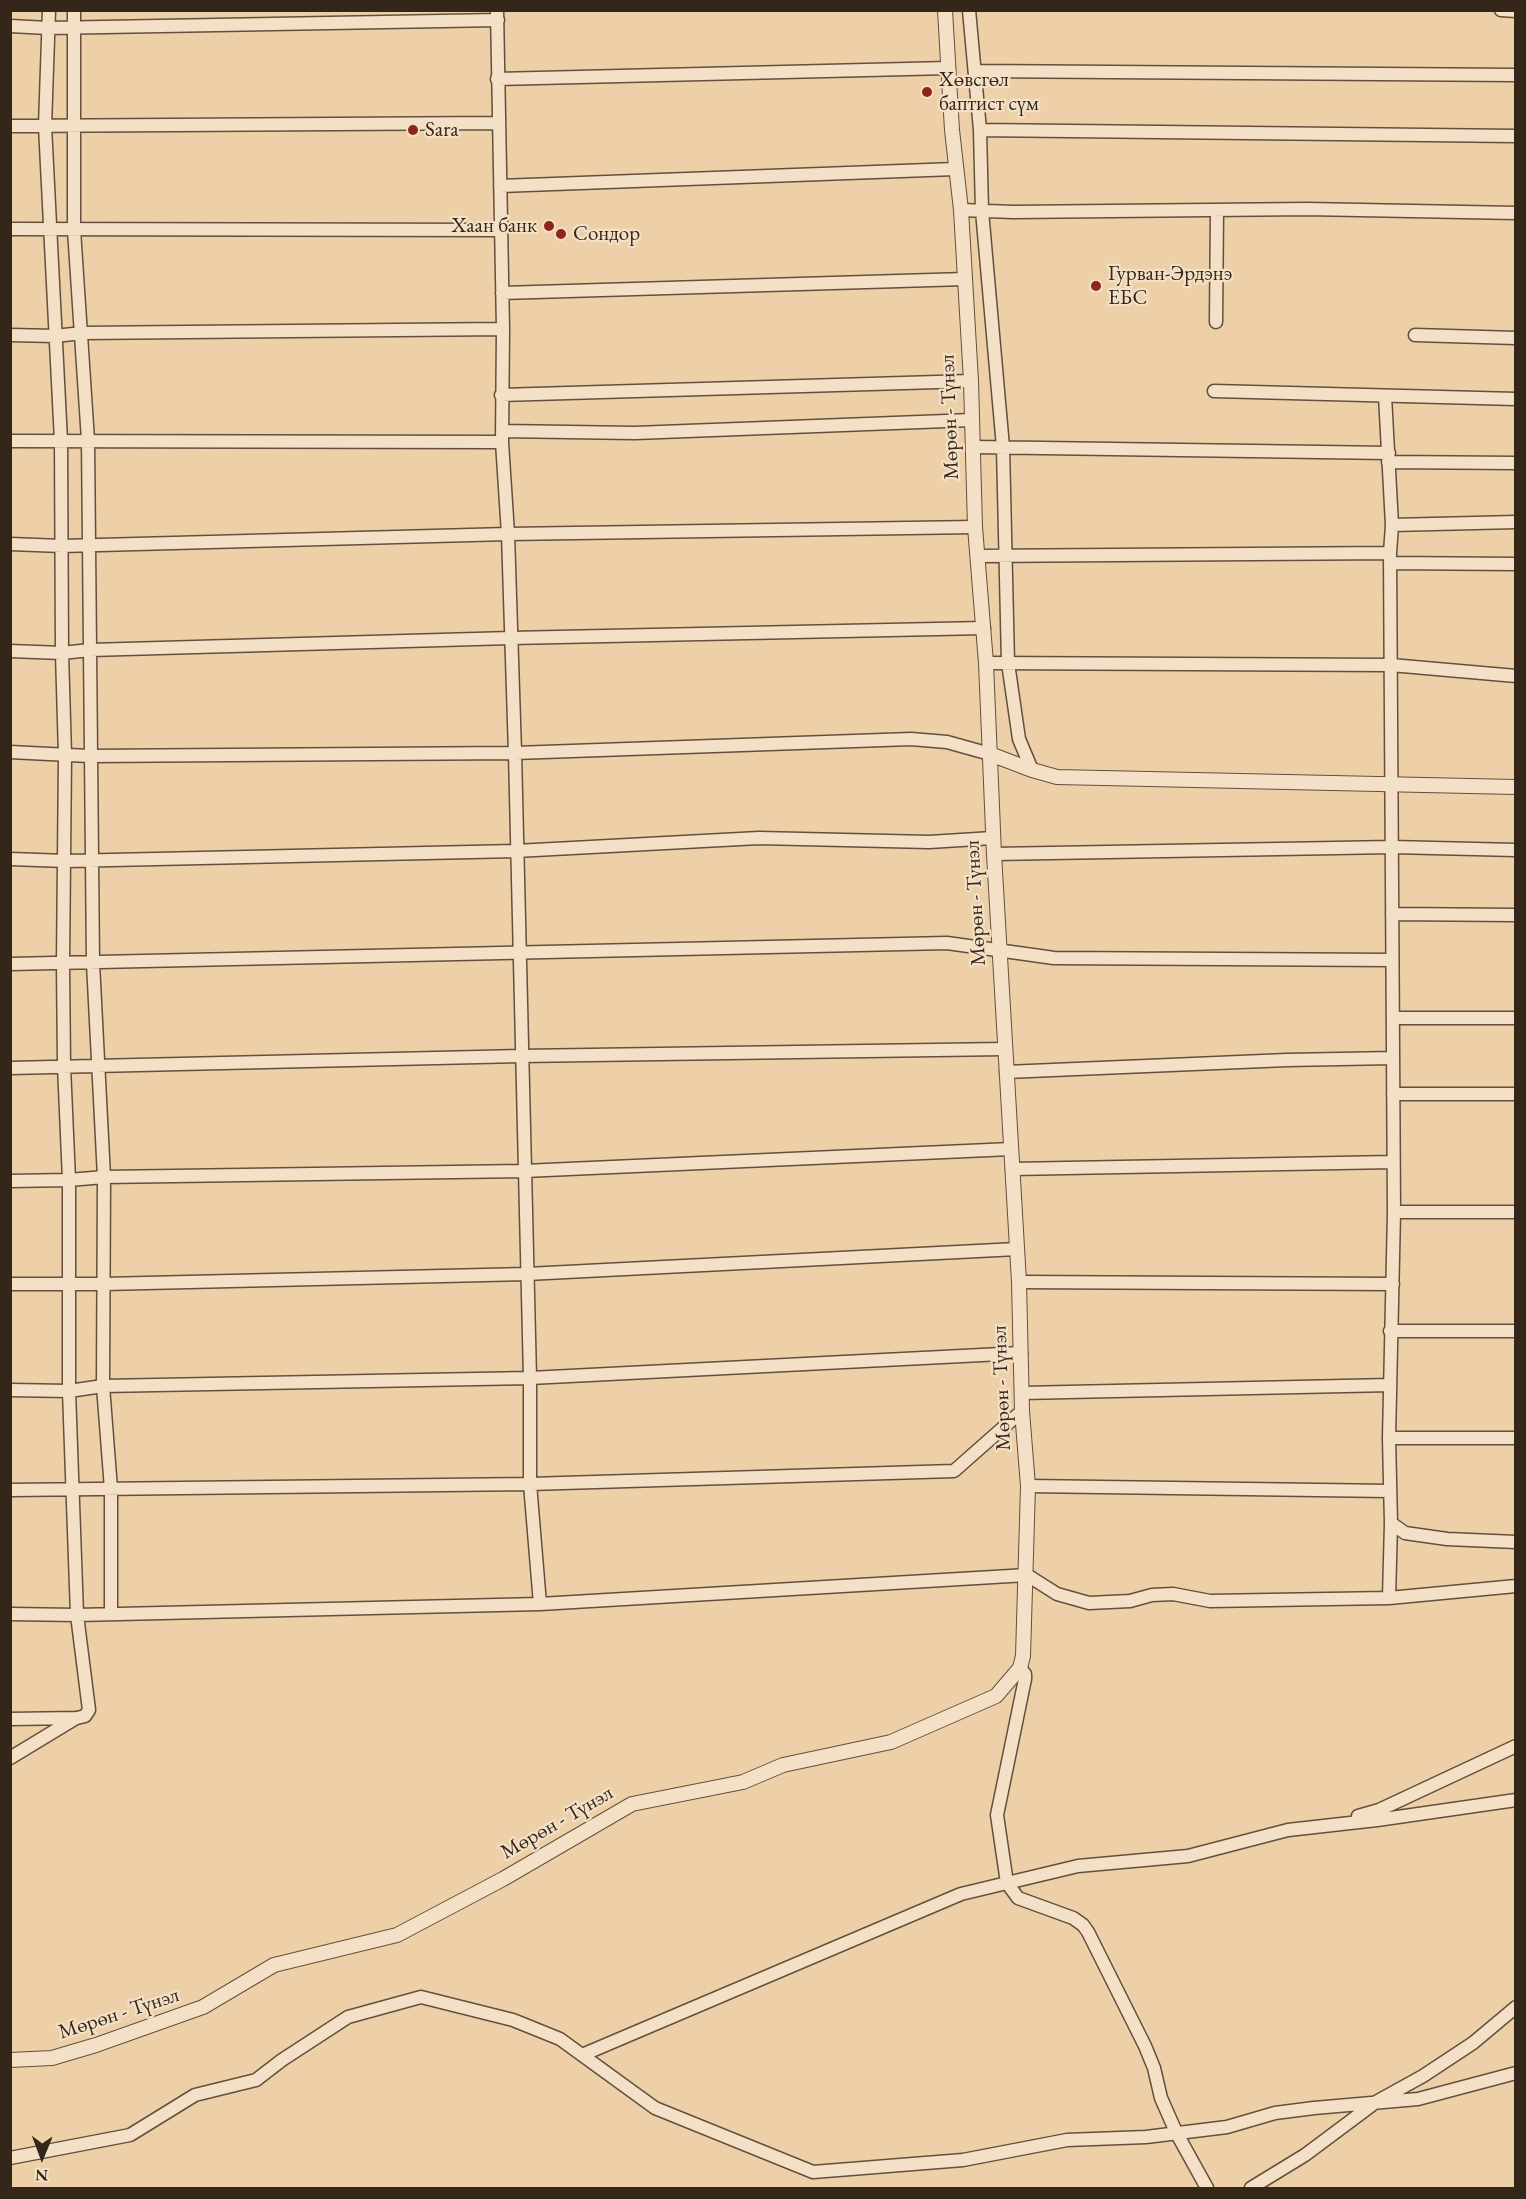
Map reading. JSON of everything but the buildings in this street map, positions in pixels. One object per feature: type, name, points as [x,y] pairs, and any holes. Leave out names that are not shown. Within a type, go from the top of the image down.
[{"type":"street","points":[[10,1719],[77,1718],[85,1716],[89,1710],[77,1615],[69,1391],[69,1180],[64,1066],[63,964],[66,755],[62,652],[61,441],[45,126],[49,10]]},
{"type":"street","points":[[74,10],[74,230],[88,441],[89,756],[93,963],[104,1178],[103,1386],[111,1489],[111,1614]]},
{"type":"street","name":"Мөрөн - Түнэл","points":[[10,2060],[52,2058],[96,2045],[203,2007],[274,1965],[397,1935],[503,1879],[632,1804],[743,1782],[783,1765],[891,1742],[996,1696],[1020,1668],[1023,1656],[1027,1575],[1028,1486],[1022,1411],[1019,1282],[1004,1049],[984,628],[975,527],[971,381],[961,210],[945,10]]},
{"type":"street","points":[[969,10],[980,130],[982,211],[1003,447],[1008,663],[1019,739],[1032,770]]},
{"type":"street","points":[[1501,10],[1515,11]]},
{"type":"street","points":[[10,26],[48,28],[497,15],[503,329],[501,394],[515,753],[530,1378],[530,1484],[540,1604]]},
{"type":"street","points":[[497,79],[948,68]]},
{"type":"street","points":[[976,71],[1515,75]]},
{"type":"street","points":[[10,126],[498,123]]},
{"type":"street","points":[[980,130],[1515,136]]},
{"type":"street","points":[[500,186],[956,169]]},
{"type":"street","points":[[961,210],[1307,209],[1515,213]]},
{"type":"street","points":[[1216,322],[1217,210]]},
{"type":"street","points":[[10,228],[501,231]]},
{"type":"street","points":[[502,293],[964,279]]},
{"type":"street","points":[[10,335],[503,329]]},
{"type":"street","points":[[1414,335],[1515,338]]},
{"type":"street","points":[[501,394],[971,381]]},
{"type":"street","points":[[1214,390],[1515,399]]},
{"type":"street","points":[[1385,396],[1392,525],[1390,665],[1394,1212],[1390,1331],[1389,1598]]},
{"type":"street","points":[[10,441],[502,437],[972,420]]},
{"type":"street","points":[[973,447],[1388,458],[1515,464]]},
{"type":"street","points":[[1392,525],[1515,522]]},
{"type":"street","points":[[10,544],[62,546],[508,534],[975,527]]},
{"type":"street","points":[[978,556],[1390,558],[1515,564]]},
{"type":"street","points":[[10,651],[62,652],[511,638],[984,628]]},
{"type":"street","points":[[986,663],[1390,665],[1515,676]]},
{"type":"street","points":[[10,752],[89,756],[515,753],[911,739],[947,742],[1057,777],[1515,787]]},
{"type":"street","points":[[10,859],[66,861],[516,851],[759,838],[929,842],[993,837]]},
{"type":"street","points":[[994,854],[1392,847],[1515,850]]},
{"type":"street","points":[[1392,914],[1515,915]]},
{"type":"street","points":[[10,964],[947,943],[1054,958],[1392,960]]},
{"type":"street","points":[[1393,1018],[1515,1018]]},
{"type":"street","points":[[10,1068],[521,1056],[1004,1049]]},
{"type":"street","points":[[1006,1072],[1287,1060],[1393,1058]]},
{"type":"street","points":[[1393,1094],[1515,1094]]},
{"type":"street","points":[[10,1181],[524,1172],[1011,1149]]},
{"type":"street","points":[[1012,1168],[1393,1162]]},
{"type":"street","points":[[1394,1212],[1515,1212]]},
{"type":"street","points":[[10,1284],[104,1284],[527,1274],[1017,1249]]},
{"type":"street","points":[[1019,1282],[1393,1284]]},
{"type":"street","points":[[1390,1331],[1515,1331]]},
{"type":"street","points":[[10,1390],[69,1391],[103,1386],[530,1378],[1021,1353]]},
{"type":"street","points":[[1022,1393],[1390,1385]]},
{"type":"street","points":[[10,1490],[530,1484],[954,1471],[1022,1411]]},
{"type":"street","points":[[1389,1438],[1515,1438]]},
{"type":"street","points":[[1028,1486],[1390,1491]]},
{"type":"street","points":[[1391,1523],[1405,1533],[1447,1539],[1515,1542]]},
{"type":"street","points":[[10,1614],[77,1615],[540,1604],[1027,1575],[1057,1594],[1089,1603],[1130,1601],[1152,1595],[1173,1594],[1210,1601],[1389,1598],[1515,1586]]},
{"type":"street","points":[[1020,1668],[1025,1679],[997,1815],[1007,1882],[1018,1898],[1073,1918],[1083,1925],[1145,2046],[1154,2068],[1161,2098],[1176,2132],[1207,2188]]},
{"type":"street","points":[[10,1758],[77,1718]]},
{"type":"street","points":[[1311,1828],[1379,1810],[1515,1746]]},
{"type":"street","points":[[582,2055],[961,1894],[1077,1866],[1188,1856],[1288,1830],[1515,1800]]},
{"type":"street","points":[[10,2158],[130,2135],[195,2095],[256,2080],[282,2060],[348,2017],[421,1997],[513,2020],[560,2039],[655,2108],[813,2172],[963,2160],[1067,2140],[1146,2137],[1227,2127],[1284,2112],[1418,2099],[1515,2073]]},
{"type":"street","points":[[1251,2188],[1305,2155],[1376,2102],[1423,2076],[1473,2043],[1515,2007]]},
{"type":"place","name":"Хөвсгөл баптист сүм","points":[[927,92]]},
{"type":"place","name":"Sara","points":[[413,130]]},
{"type":"place","name":"Хаан банк","points":[[549,226]]},
{"type":"place","name":"Сондор","points":[[561,234]]},
{"type":"place","name":"Гурван-Эрдэнэ ЕБС","points":[[1096,286]]}]
